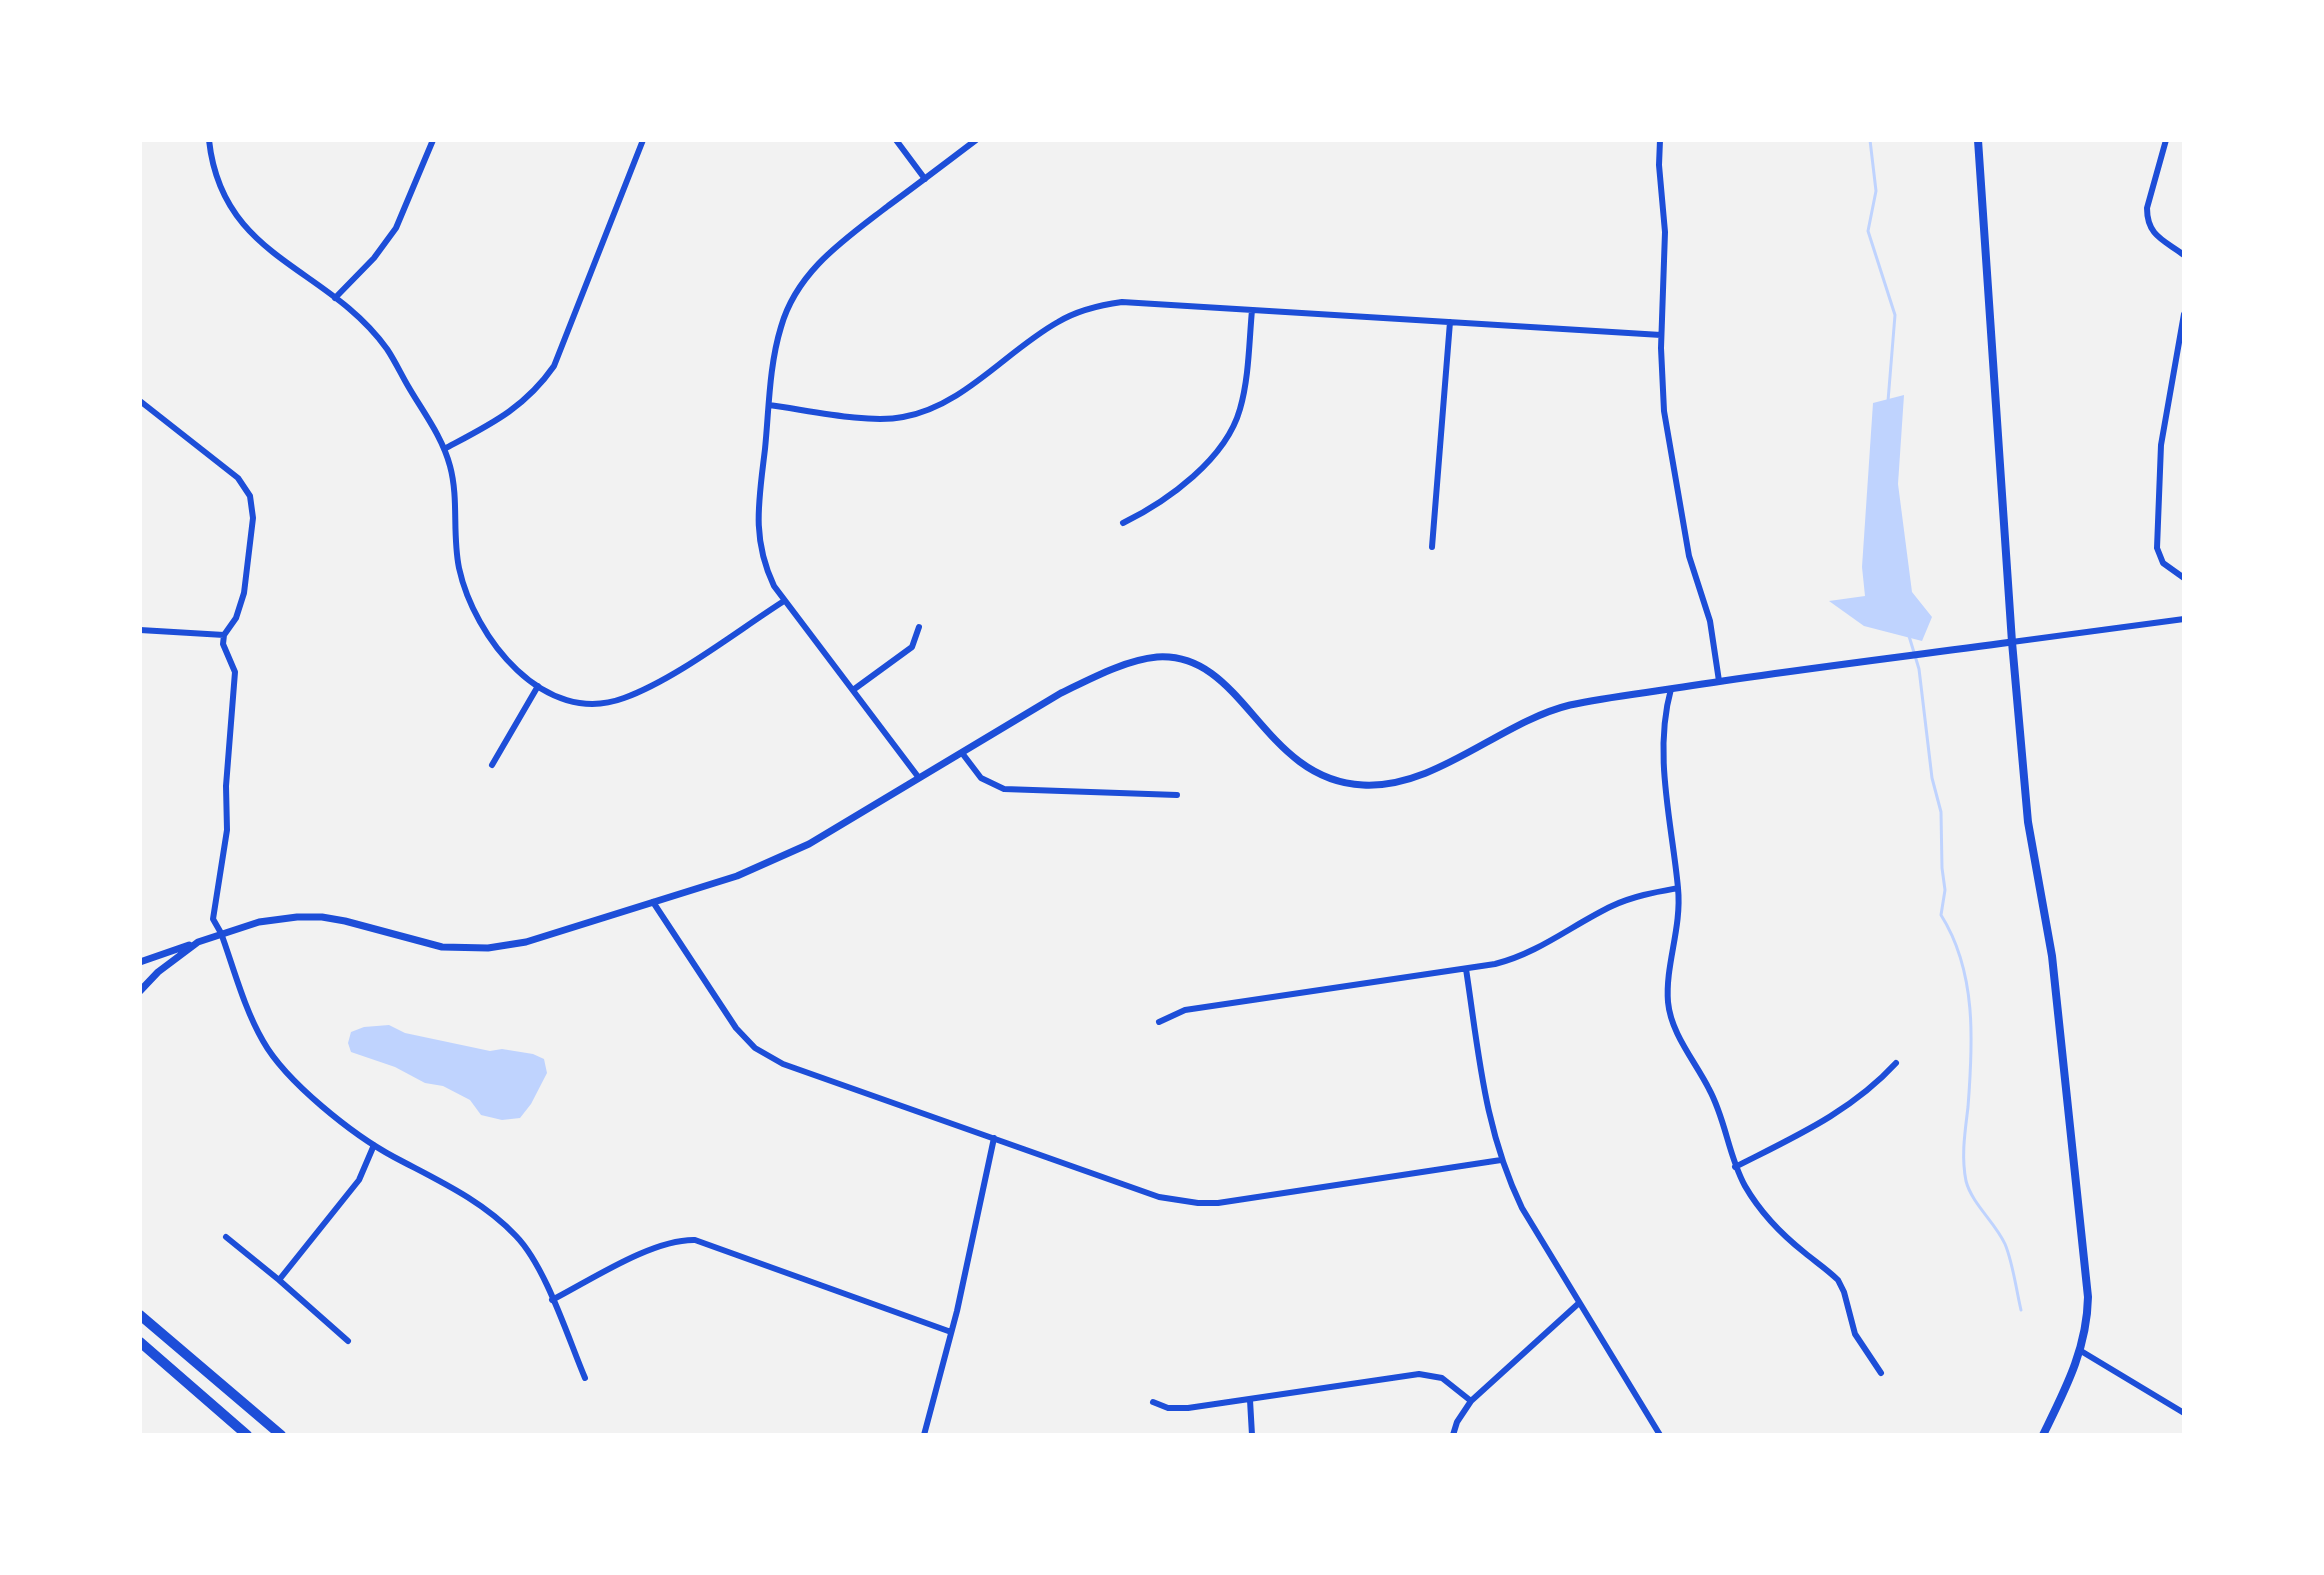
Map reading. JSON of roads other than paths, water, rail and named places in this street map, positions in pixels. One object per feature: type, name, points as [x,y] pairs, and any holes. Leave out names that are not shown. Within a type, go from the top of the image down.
[{"type":"highway","points":[[140,1314],[281,1435]]},
{"type":"highway","points":[[140,1344],[245,1435]]},
{"type":"main road","points":[[1978,140],[2012,642],[2028,822],[2052,956],[2088,1297],[2088,1317],[2081,1351],[2043,1435]]},
{"type":"street","points":[[209,140],[211,159],[221,191],[238,219],[261,243],[359,318],[388,351],[444,449],[453,482],[456,551],[474,611],[496,646],[538,686],[565,700],[581,704],[623,699],[665,678],[784,601]]},
{"type":"street","points":[[335,298],[374,258],[396,228],[433,140]]},
{"type":"street","points":[[444,449],[516,409],[532,395],[554,366],[643,140]]},
{"type":"street","points":[[896,140],[925,179]]},
{"type":"street","points":[[919,778],[784,601],[765,569],[758,535],[769,405],[779,335],[797,290],[808,274],[835,247],[976,140]]},
{"type":"street","points":[[1660,140],[1665,270],[1661,335],[1664,411],[1684,530],[1695,579],[1710,621],[1719,681]]},
{"type":"street","points":[[2166,140],[2147,217],[2154,235],[2184,255]]},
{"type":"street","points":[[769,405],[868,419],[919,414],[949,400],[1042,332],[1080,311],[1102,305],[1142,301],[1661,335]]},
{"type":"street","points":[[1123,523],[1148,511],[1202,467],[1225,442],[1244,394],[1252,310]]},
{"type":"street","points":[[2184,314],[2161,445],[2157,548],[2163,563],[2184,578]]},
{"type":"street","points":[[1432,547],[1450,322]]},
{"type":"street","points":[[140,401],[238,478],[250,496],[253,518],[244,593],[236,618],[224,635],[225,652],[235,672],[226,786],[227,830],[213,919],[221,933],[254,1025],[276,1061],[305,1090],[374,1145],[465,1195],[506,1226],[528,1250],[585,1378]]},
{"type":"street","points":[[140,962],[259,922],[297,917],[345,921],[442,947],[488,948],[526,942],[737,876],[786,856],[1072,688],[1154,657],[1183,659],[1210,671],[1305,768],[1341,783],[1364,785],[1384,784],[1416,776],[1544,713],[1593,700],[2184,619]]},
{"type":"street","points":[[853,690],[912,647],[919,627]]},
{"type":"street","points":[[140,630],[224,635]]},
{"type":"street","points":[[492,765],[538,686]]},
{"type":"street","points":[[1671,689],[1666,711],[1665,761],[1669,830],[1678,888],[1678,932],[1668,988],[1671,1017],[1718,1107],[1735,1167],[1746,1187],[1772,1223],[1838,1280],[1855,1334],[1881,1373]]},
{"type":"street","points":[[962,753],[981,778],[1004,789],[1177,795]]},
{"type":"street","points":[[1159,1022],[1185,1010],[1466,969],[1514,959],[1614,905],[1678,888]]},
{"type":"street","points":[[653,902],[736,1028],[768,1056],[783,1064],[1159,1197],[1218,1203],[1501,1160]]},
{"type":"street","points":[[140,991],[158,972],[198,942]]},
{"type":"street","points":[[1466,969],[1485,1100],[1501,1160],[1522,1208],[1660,1435]]},
{"type":"street","points":[[1735,1167],[1845,1109],[1896,1063]]},
{"type":"street","points":[[924,1435],[951,1332],[994,1138]]},
{"type":"street","points":[[279,1280],[359,1180],[374,1145]]},
{"type":"street","points":[[226,1237],[348,1341]]},
{"type":"street","points":[[552,1300],[659,1245],[695,1240],[951,1332]]},
{"type":"street","points":[[1453,1435],[1457,1422],[1471,1401],[1579,1303]]},
{"type":"street","points":[[2081,1351],[2184,1413]]},
{"type":"street","points":[[1153,1402],[1168,1408],[1188,1408],[1419,1374],[1442,1378],[1471,1401]]},
{"type":"street","points":[[1250,1400],[1252,1435]]},
{"type":"water","points":[[1904,395],[1898,484],[1912,592],[1932,617],[1922,641],[1864,626],[1829,601],[1865,596],[1862,567],[1873,403]]},
{"type":"water","points":[[389,1025],[405,1033],[490,1051],[502,1049],[533,1054],[544,1059],[547,1073],[520,1118],[502,1120],[481,1115],[470,1100],[443,1086],[425,1083],[395,1067],[351,1052],[348,1043],[351,1032],[364,1027]]},
{"type":"waterway","points":[[1870,140],[1876,191],[1868,231],[1895,315],[1888,401]]},
{"type":"waterway","points":[[1909,636],[1919,669],[1932,778],[1941,812],[1945,890],[1941,915],[1961,960],[1970,1008],[1971,1058],[1964,1153],[1966,1181],[1973,1197],[2005,1244],[2021,1310]]}]
